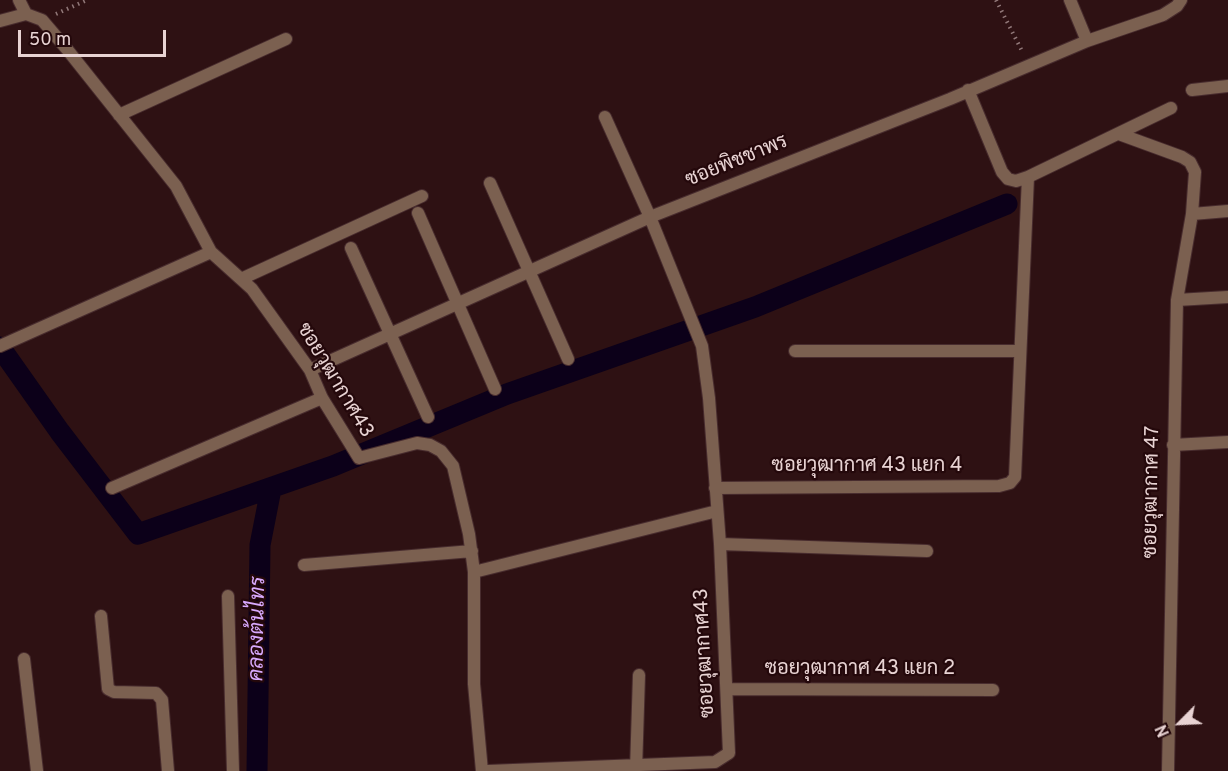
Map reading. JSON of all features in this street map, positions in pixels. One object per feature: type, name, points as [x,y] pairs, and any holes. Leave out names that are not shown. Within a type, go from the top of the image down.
[{"type":"street","points":[[19,0],[21,14]]},
{"type":"street","points":[[1070,0],[1087,41]]},
{"type":"street","name":"ซอยพิชชาพร","points":[[310,370],[650,217],[1087,41],[1163,15],[1177,6],[1181,0]]},
{"type":"street","points":[[0,21],[21,14],[42,20]]},
{"type":"street","name":"ซอยวุฒากาศ43","points":[[42,20],[176,186],[211,252],[252,289],[310,370],[321,398],[355,454],[417,443],[430,445],[441,451],[453,466],[459,483],[474,572],[474,684],[482,771]]},
{"type":"street","points":[[119,115],[286,39]]},
{"type":"street","points":[[1192,90],[1228,86]]},
{"type":"street","points":[[968,90],[1002,171],[1008,179],[1016,181],[1170,108]]},
{"type":"street","name":"ซอยวุฒากาศ43","points":[[488,771],[636,767],[715,762],[729,753],[720,544],[702,346],[650,217],[606,117]]},
{"type":"street","name":"ซอยวุฒากาศ 47","points":[[1119,134],[1190,162],[1196,180],[1177,300],[1168,771]]},
{"type":"street","points":[[795,351],[1020,351],[1028,177]]},
{"type":"street","points":[[490,183],[568,359]]},
{"type":"street","points":[[241,279],[422,196]]},
{"type":"street","points":[[1192,214],[1228,211]]},
{"type":"street","points":[[418,213],[495,389]]},
{"type":"street","points":[[351,248],[428,417]]},
{"type":"street","points":[[0,346],[211,252]]},
{"type":"street","points":[[1177,300],[1228,297]]},
{"type":"street","name":"ซอยวุฒากาศ 43 แยก 4","points":[[715,488],[999,486],[1010,483],[1015,477],[1020,351]]},
{"type":"street","points":[[112,488],[321,398]]},
{"type":"street","points":[[1173,445],[1228,442]]},
{"type":"street","points":[[474,572],[717,511]]},
{"type":"street","points":[[720,544],[927,551]]},
{"type":"street","points":[[304,565],[472,551]]},
{"type":"street","points":[[228,596],[233,771]]},
{"type":"street","points":[[101,616],[108,689],[114,692],[156,693],[162,700],[168,771]]},
{"type":"street","points":[[24,660],[37,771]]},
{"type":"street","points":[[636,767],[639,675]]},
{"type":"street","name":"ซอยวุฒากาศ 43 แยก 2","points":[[727,689],[993,690]]},
{"type":"path","points":[[42,20],[87,0]]},
{"type":"path","points":[[996,0],[1023,53],[1013,57]]},
{"type":"waterway","points":[[0,347],[60,432],[138,534],[333,466],[507,394],[755,307],[1007,204]]},
{"type":"waterway","name":"คลองต้นไทร","points":[[257,771],[260,545],[271,489]]}]
